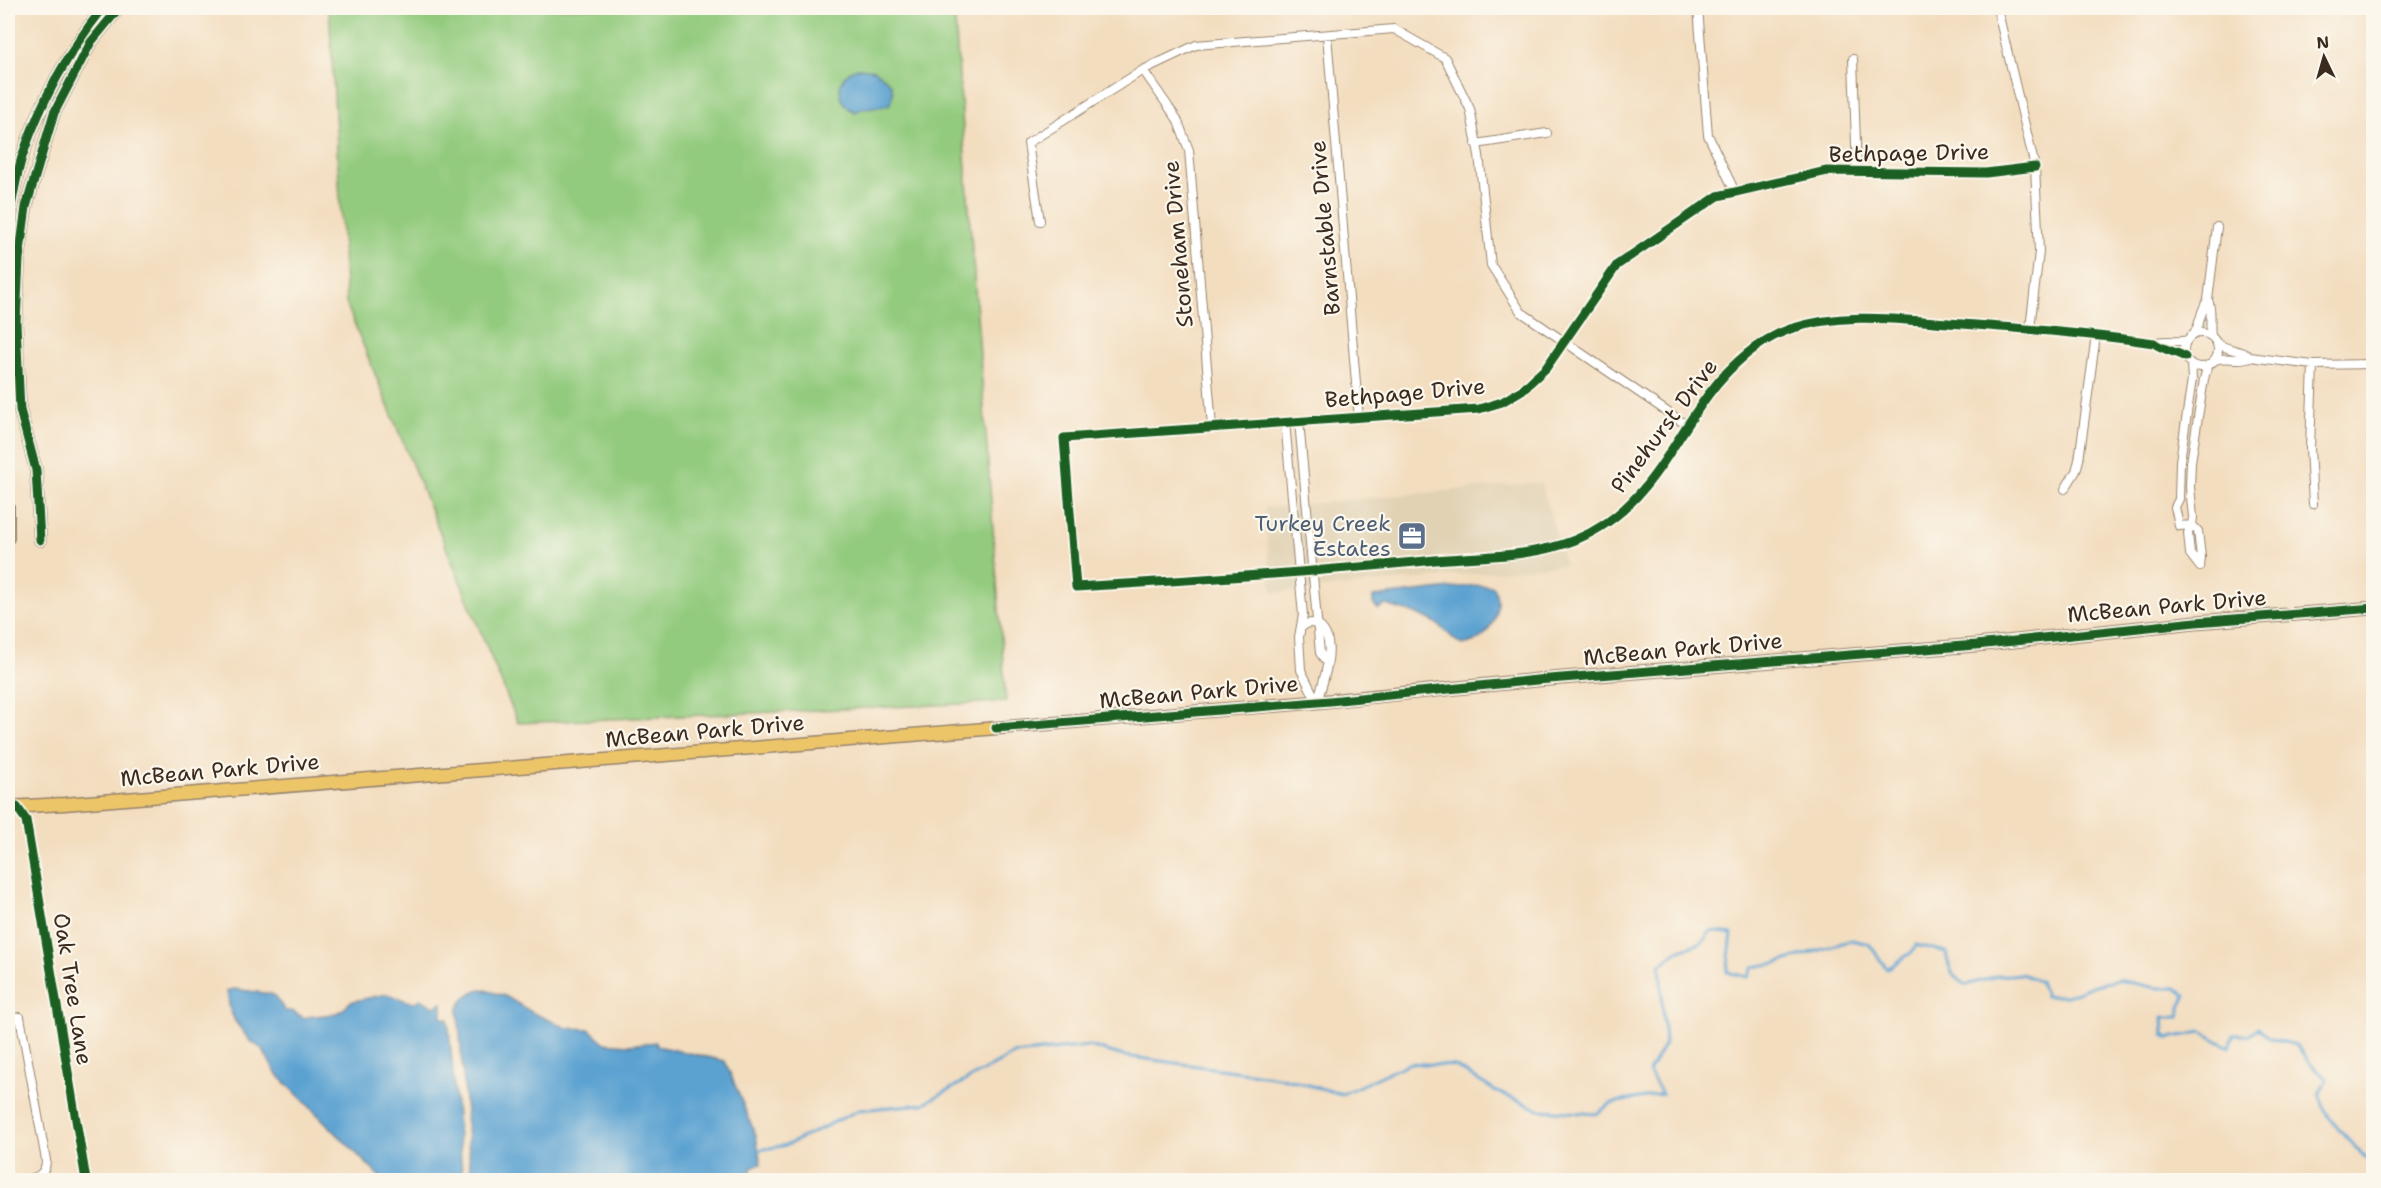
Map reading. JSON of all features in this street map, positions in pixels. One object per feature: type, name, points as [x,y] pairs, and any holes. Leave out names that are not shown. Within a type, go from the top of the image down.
[{"type":"main road","points":[[8,222],[22,155],[49,90],[76,43],[103,8]]},
{"type":"main road","points":[[40,540],[36,470],[20,410],[12,324],[18,260],[26,207],[54,113],[91,42],[119,8]]},
{"type":"main road","points":[[8,506],[8,538]]},
{"type":"main road","name":"McBean Park Drive","points":[[12,807],[1317,702],[1537,680],[1976,645],[2196,622],[2373,608]]},
{"type":"street","points":[[1698,8],[1707,135],[1735,192]]},
{"type":"street","points":[[1997,8],[2035,167],[2039,252],[2031,328]]},
{"type":"street","points":[[1040,221],[1028,143],[1143,70],[1196,45],[1394,29],[1445,58],[1470,109],[1491,265],[1521,312],[1688,426]]},
{"type":"street","name":"Barnstable Drive","points":[[1327,35],[1359,419]]},
{"type":"street","points":[[1853,60],[1857,172]]},
{"type":"street","name":"Stoneham Drive","points":[[1143,70],[1177,119],[1189,150],[1212,428]]},
{"type":"street","points":[[1476,144],[1547,133]]},
{"type":"street","name":"Bethpage Drive","points":[[1212,428],[1479,409],[1502,402],[1522,390],[1546,368],[1617,265],[1718,196],[1827,171],[1986,173],[2035,167]]},
{"type":"street","points":[[2200,567],[2198,531],[2192,525],[2191,462],[2204,379],[2218,351],[2209,321],[2211,308],[2208,300],[2217,227]]},
{"type":"street","points":[[2192,525],[2179,526],[2175,507],[2179,499],[2179,473],[2192,379],[2184,348],[2201,320],[2203,306],[2208,300]]},
{"type":"street","name":"Pinehurst Drive","points":[[1212,428],[1064,438],[1076,587],[1312,573],[1534,551],[1573,541],[1608,524],[1632,504],[1651,481],[1707,396],[1736,364],[1769,339],[1786,331],[1828,319],[1869,318],[2031,328],[2096,335],[2154,344],[2188,360]]},
{"type":"street","points":[[2191,337],[2203,333],[2226,349],[2244,352],[2250,357]]},
{"type":"street","points":[[2065,489],[2076,471],[2079,460],[2096,335]]},
{"type":"street","name":"Pinehurst Drive","points":[[2154,344],[2160,341],[2173,342],[2191,337]]},
{"type":"street","points":[[2188,360],[2199,367],[2227,358],[2243,360],[2250,357],[2313,364],[2373,364]]},
{"type":"street","points":[[2313,364],[2310,439],[2313,504]]},
{"type":"street","points":[[1285,422],[1303,615],[1299,637],[1301,670],[1317,702]]},
{"type":"street","points":[[1299,422],[1317,625],[1328,639],[1328,668],[1317,702]]},
{"type":"street","points":[[1302,627],[1307,623],[1317,625]]},
{"type":"street","name":"Oak Tree Lane","points":[[12,807],[26,820],[86,1180]]},
{"type":"street","points":[[8,1018],[20,1017],[46,1160],[44,1172],[39,1177],[26,1180]]},
{"type":"shaded area","name":"Turkey Creek Estates","points":[[1541,482],[1565,565],[1272,593],[1264,508]]},
{"type":"green space","points":[[329,8],[954,8],[1006,702],[518,723],[346,303]]},
{"type":"water","points":[[859,68],[875,70],[891,84],[893,93],[890,104],[855,112],[848,107],[843,101],[840,88],[846,75]]},
{"type":"water","points":[[1478,585],[1492,586],[1497,598],[1496,611],[1492,625],[1482,637],[1462,645],[1427,618],[1386,605],[1378,609],[1373,604],[1373,597]]},
{"type":"water","points":[[234,989],[271,994],[275,996],[285,1011],[292,1011],[304,1018],[335,1013],[341,1011],[350,1002],[387,994],[413,1003],[421,999],[434,1007],[442,1003],[442,1018],[448,1019],[463,1180],[383,1180],[276,1073],[262,1049],[250,1041],[230,1010],[227,991]]},
{"type":"water","points":[[482,989],[505,996],[533,1013],[567,1028],[589,1029],[605,1043],[628,1045],[656,1042],[657,1046],[725,1061],[756,1136],[761,1164],[751,1168],[751,1180],[471,1180],[458,1009],[467,996]]},
{"type":"waterway","points":[[759,1150],[787,1145],[859,1110],[923,1104],[1014,1054],[1089,1046],[1124,1056],[1278,1077],[1342,1094],[1410,1063],[1455,1066],[1497,1092],[1541,1110],[1596,1114],[1612,1103],[1662,1094],[1649,1072],[1665,1043],[1660,965],[1677,951],[1701,943],[1711,931],[1732,934],[1727,972],[1748,977],[1753,967],[1777,963],[1852,940],[1869,944],[1887,969],[1912,952],[1916,945],[1946,952],[1951,971],[1966,985],[1997,976],[2021,974],[2040,981],[2045,996],[2067,996],[2095,985],[2118,980],[2157,988],[2176,988],[2185,995],[2180,1007],[2180,1017],[2163,1017],[2164,1035],[2169,1038],[2202,1032],[2229,1047],[2233,1035],[2249,1035],[2258,1028],[2269,1038],[2296,1045],[2314,1068],[2327,1079],[2319,1094],[2328,1117],[2374,1167]]},
{"type":"cycle path","points":[[8,222],[16,179],[38,114],[67,59],[103,8]]},
{"type":"cycle path","points":[[40,540],[36,470],[20,410],[16,323],[19,259],[26,207],[54,113],[91,42],[119,8]]},
{"type":"cycle path","points":[[2035,167],[1986,173],[1827,171],[1718,196],[1617,265],[1546,368],[1522,390],[1502,402],[1479,409],[1064,438],[1076,587],[1506,555],[1559,546],[1599,528],[1637,497],[1708,395],[1744,356],[1778,334],[1829,320],[1888,319],[2102,336],[2154,343],[2185,357]]},
{"type":"cycle path","points":[[996,728],[1330,701],[1537,680],[1976,645],[2196,622],[2374,608]]},
{"type":"cycle path","points":[[17,807],[26,820],[86,1180]]},
{"type":"place","name":"Turkey Creek Estates","points":[[1412,536]]}]
